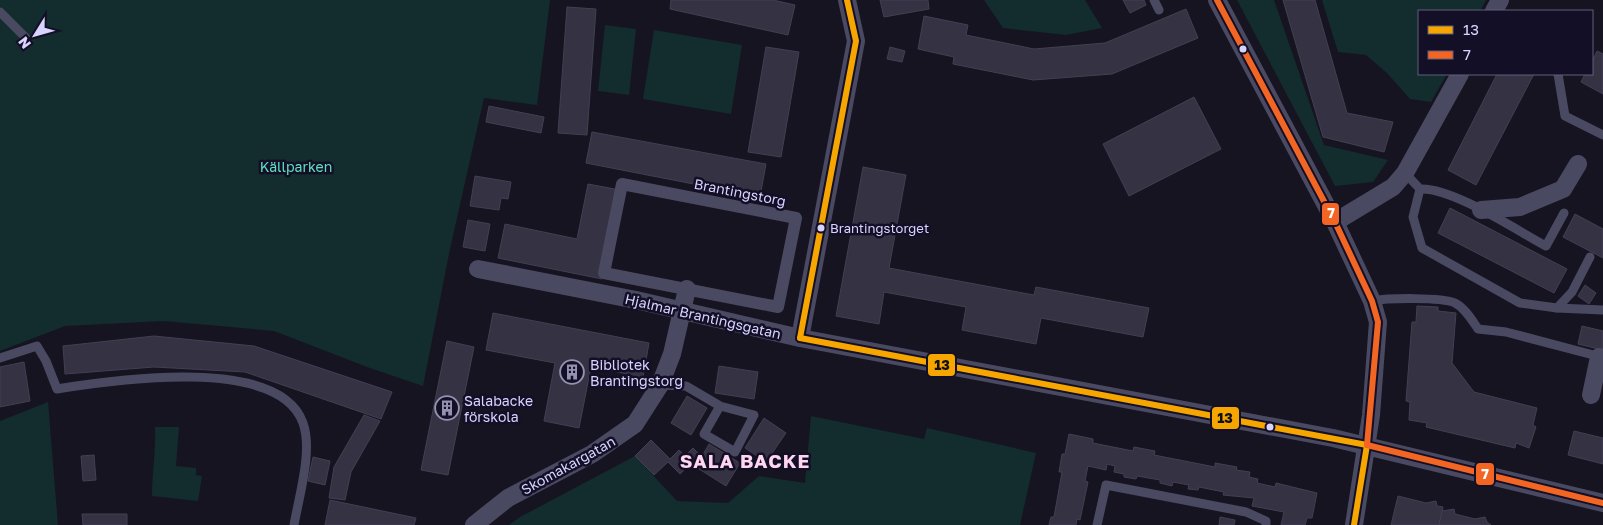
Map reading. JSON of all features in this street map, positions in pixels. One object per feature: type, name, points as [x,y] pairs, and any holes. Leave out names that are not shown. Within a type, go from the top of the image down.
[{"type":"street","points":[[800,338],[856,41],[847,0]]},
{"type":"street","points":[[1217,0],[1335,222],[1372,301],[1378,322],[1367,445],[1354,525]]},
{"type":"street","points":[[1335,222],[1393,188],[1405,173],[1459,75]]},
{"type":"street","points":[[1480,210],[1520,207],[1563,189],[1578,164]]},
{"type":"street","name":"Brantingstorg","points":[[622,184],[796,218],[778,307],[687,289],[604,273],[622,184]]},
{"type":"street","name":"Hjalmar Brantingsgatan","points":[[478,269],[681,310],[800,338],[1367,445],[1603,503]]},
{"type":"street","name":"Skomakargatan","points":[[474,525],[508,498],[592,454],[635,424],[660,385],[675,344],[687,289]]},
{"type":"street","points":[[1591,394],[1601,357]]},
{"type":"lane","points":[[1154,0],[1159,10]]},
{"type":"lane","points":[[0,12],[26,38]]},
{"type":"lane","points":[[1558,75],[1565,116],[1603,135]]},
{"type":"lane","points":[[1405,173],[1420,189]]},
{"type":"lane","points":[[1420,189],[1432,188],[1480,210],[1546,246],[1564,213]]},
{"type":"lane","points":[[1420,189],[1413,217],[1422,248],[1520,304],[1603,310]]},
{"type":"lane","points":[[1557,308],[1572,292],[1590,257]]},
{"type":"lane","points":[[1372,301],[1390,297],[1454,302],[1466,312],[1478,329],[1506,332],[1601,357]]},
{"type":"lane","points":[[0,358],[37,346],[46,361],[58,389],[112,380],[184,376],[212,378],[266,388],[280,395],[292,403],[298,412],[306,434],[306,455],[294,525]]},
{"type":"lane","points":[[660,385],[686,386],[720,406],[754,415],[735,452],[704,434],[720,406]]},
{"type":"lane","points":[[1097,525],[1106,485],[1246,512],[1266,521],[1266,525]]},
{"type":"green space","name":"Källparken","points":[[0,0],[550,0],[537,105],[484,98],[450,249],[423,386],[367,367],[274,331],[164,321],[65,326],[0,351]]},
{"type":"green space","points":[[984,0],[1085,0],[1102,28],[1066,35],[1003,28]]},
{"type":"green space","points":[[1237,0],[1274,0],[1324,145],[1388,160],[1373,182],[1335,186]]},
{"type":"green space","points":[[1322,0],[1486,0],[1481,10],[1418,10],[1418,75],[1446,75],[1431,102],[1410,99],[1387,73],[1366,55],[1338,52]]},
{"type":"green space","points":[[605,25],[636,29],[629,95],[598,91]]},
{"type":"green space","points":[[654,30],[742,45],[731,114],[643,99]]},
{"type":"green space","points":[[48,402],[58,525],[0,525],[0,421]]},
{"type":"green space","points":[[811,416],[924,439],[927,428],[1036,453],[1020,525],[509,525],[520,517],[635,456],[677,501],[728,503],[759,476],[805,483]]},
{"type":"green space","points":[[155,427],[179,427],[176,466],[196,468],[196,475],[202,476],[198,501],[152,496]]},
{"type":"building","points":[[671,0],[773,0],[795,5],[788,35],[670,9]]},
{"type":"building","points":[[880,0],[928,0],[929,9],[884,17]]},
{"type":"building","points":[[1123,0],[1144,0],[1146,5],[1130,13]]},
{"type":"building","points":[[1283,0],[1315,0],[1347,113],[1393,122],[1384,152],[1323,137]]},
{"type":"building","points":[[567,7],[596,9],[587,135],[558,133]]},
{"type":"building","points":[[1186,9],[1198,38],[1112,74],[1033,80],[953,64],[954,57],[918,49],[924,16],[968,25],[966,35],[1034,49],[1105,43]]},
{"type":"building","points":[[766,47],[799,52],[781,157],[748,152]]},
{"type":"building","points":[[890,47],[905,51],[902,62],[887,59]]},
{"type":"building","points":[[1597,51],[1603,54],[1603,94],[1581,82],[1584,75],[1593,75],[1593,60]]},
{"type":"building","points":[[1496,75],[1533,75],[1476,185],[1448,170]]},
{"type":"building","points":[[1194,97],[1221,149],[1129,196],[1103,144]]},
{"type":"building","points":[[489,106],[544,117],[541,133],[486,122]]},
{"type":"building","points":[[592,132],[766,164],[760,197],[586,163]]},
{"type":"building","points":[[863,167],[906,175],[889,268],[1034,295],[1036,287],[1149,308],[1143,337],[1041,318],[1036,344],[962,330],[966,307],[884,292],[879,324],[836,316]]},
{"type":"building","points":[[475,176],[511,182],[508,199],[501,198],[499,210],[470,206]]},
{"type":"building","points":[[588,184],[620,190],[602,279],[498,258],[505,224],[577,239]]},
{"type":"building","points":[[1450,208],[1567,269],[1554,293],[1438,233]]},
{"type":"building","points":[[1575,214],[1603,229],[1603,258],[1563,237]]},
{"type":"building","points":[[468,220],[490,224],[485,251],[463,247]]},
{"type":"building","points":[[1585,285],[1596,293],[1589,304],[1578,296]]},
{"type":"building","points":[[1417,306],[1438,307],[1438,311],[1456,313],[1452,363],[1474,392],[1537,408],[1533,425],[1536,427],[1529,448],[1516,443],[1515,448],[1426,427],[1427,423],[1409,420],[1410,402],[1406,401],[1412,322],[1416,322]]},
{"type":"building","name":"Bibliotek Brantingstorg","points":[[493,313],[649,343],[643,377],[591,367],[579,428],[544,421],[555,363],[486,350]]},
{"type":"building","points":[[1582,326],[1603,331],[1603,350],[1578,344]]},
{"type":"building","points":[[154,336],[254,346],[392,392],[381,419],[245,372],[154,367],[65,374],[63,346]]},
{"type":"building","name":"Salabacke förskola","points":[[447,341],[474,347],[448,475],[421,470]]},
{"type":"building","points":[[24,362],[30,401],[0,407],[0,367]]},
{"type":"building","points":[[719,366],[758,372],[754,399],[715,393]]},
{"type":"building","points":[[687,396],[707,408],[691,435],[671,423]]},
{"type":"building","points":[[364,415],[380,421],[351,472],[345,500],[329,498],[334,467]]},
{"type":"building","points":[[764,418],[786,433],[766,462],[745,448]]},
{"type":"building","points":[[1574,431],[1603,438],[1603,464],[1568,455]]},
{"type":"building","points":[[1069,434],[1093,439],[1093,443],[1133,451],[1134,447],[1155,451],[1154,455],[1215,467],[1215,463],[1237,467],[1236,470],[1250,472],[1249,477],[1258,479],[1257,483],[1275,487],[1276,483],[1317,493],[1312,518],[1307,518],[1305,525],[1281,525],[1284,512],[1252,506],[1254,498],[1223,495],[1224,492],[1199,487],[1198,490],[1188,489],[1189,485],[1173,482],[1172,486],[1160,483],[1160,480],[1137,476],[1136,479],[1124,477],[1124,474],[1114,472],[1115,466],[1107,464],[1106,470],[1088,466],[1085,481],[1088,482],[1080,520],[1077,519],[1076,525],[1049,525],[1051,517],[1054,517],[1062,472],[1059,472],[1062,454],[1065,454]]},
{"type":"building","points":[[651,440],[670,459],[679,450],[685,456],[693,448],[700,455],[680,474],[668,462],[654,475],[635,456]]},
{"type":"building","points":[[709,444],[740,463],[726,486],[696,467]]},
{"type":"building","points":[[94,455],[96,480],[83,481],[81,456]]},
{"type":"building","points":[[313,457],[330,461],[325,485],[308,481]]},
{"type":"building","points":[[1398,496],[1426,503],[1436,501],[1437,506],[1443,507],[1439,525],[1391,525]]},
{"type":"building","points":[[330,500],[416,518],[414,525],[325,525]]},
{"type":"building","points":[[1454,509],[1455,514],[1475,519],[1485,517],[1491,525],[1439,525],[1442,511]]},
{"type":"building","points":[[82,514],[127,514],[127,525],[83,525]]},
{"type":"building","points":[[1220,517],[1235,520],[1234,525],[1219,525]]},
{"type":"transit line","name":"13","points":[[800,338],[856,41],[847,0]]},
{"type":"transit line","name":"7","points":[[1217,0],[1335,222],[1372,301],[1378,322],[1367,445]]},
{"type":"transit line","name":"13","points":[[800,338],[1367,445]]},
{"type":"transit line","name":"13","points":[[1354,525],[1367,445]]},
{"type":"transit line","name":"7","points":[[1367,445],[1603,503]]},
{"type":"place","name":"Brantingstorget","points":[[821,228]]},
{"type":"place","name":"Bibliotek Brantingstorg","points":[[572,372]]},
{"type":"place","name":"Salabacke förskola","points":[[447,408]]},
{"type":"district","name":"SALA BACKE","points":[[745,460]]}]
